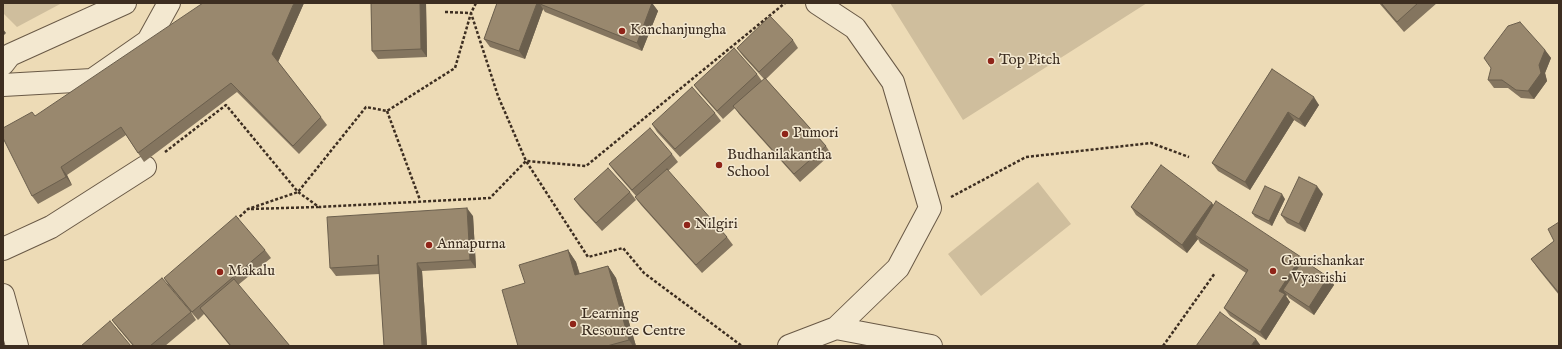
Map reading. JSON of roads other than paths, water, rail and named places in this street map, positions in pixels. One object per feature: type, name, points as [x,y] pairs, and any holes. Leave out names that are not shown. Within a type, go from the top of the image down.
[{"type":"lane","points":[[3,64],[10,56],[125,3]]},
{"type":"lane","points":[[3,85],[92,80],[148,41],[169,3]]},
{"type":"lane","points":[[789,346],[836,328],[898,268],[930,208],[893,82],[855,28],[817,3]]},
{"type":"lane","points":[[3,249],[51,227],[145,167]]},
{"type":"lane","points":[[3,295],[17,346]]},
{"type":"lane","points":[[836,328],[931,346]]},
{"type":"place","name":"Kanchanjungha","points":[[622,31]]},
{"type":"place","name":"Top Pitch","points":[[991,61]]},
{"type":"place","name":"Pumori","points":[[785,134]]},
{"type":"place","name":"Budhanilakantha School","points":[[719,165]]},
{"type":"place","name":"Nilgiri","points":[[687,225]]},
{"type":"place","name":"Annapurna","points":[[429,245]]},
{"type":"place","name":"Gaurishankar - Vyasrishi","points":[[1273,271]]},
{"type":"place","name":"Makalu","points":[[220,272]]},
{"type":"place","name":"Learning Resource Centre","points":[[573,324]]}]
